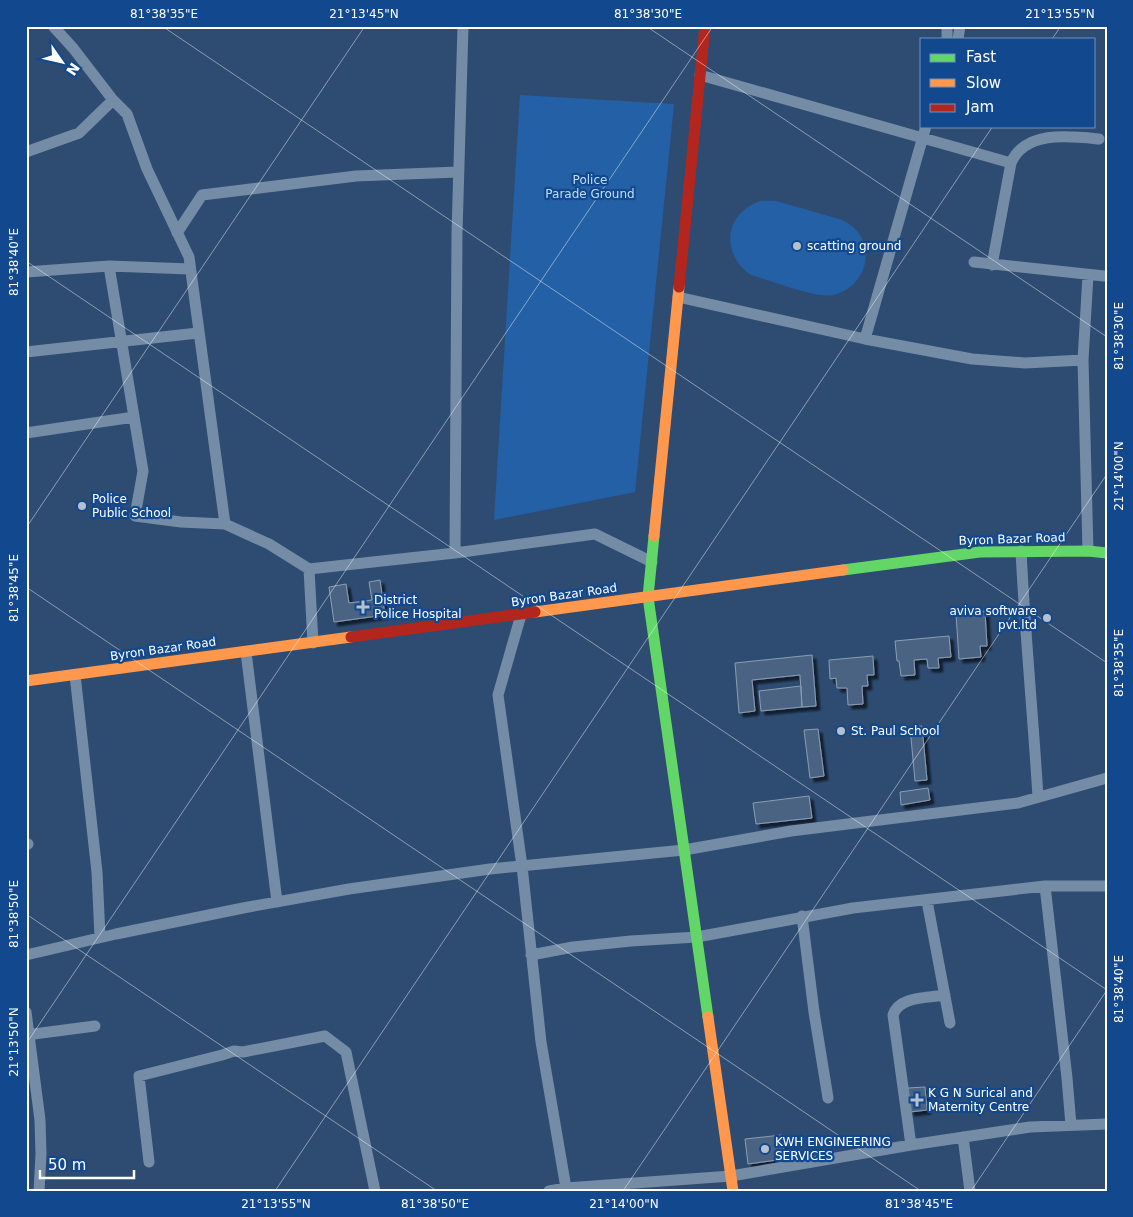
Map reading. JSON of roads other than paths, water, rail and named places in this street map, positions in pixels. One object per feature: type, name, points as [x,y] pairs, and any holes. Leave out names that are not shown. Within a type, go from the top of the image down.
[{"type":"street","points":[[53,26],[73,48],[112,100],[127,114],[147,169],[189,257],[225,524]]},
{"type":"street","points":[[455,553],[457,232],[463,26]]},
{"type":"street","points":[[705,26],[648,597],[733,1191]]},
{"type":"street","points":[[700,75],[1011,163]]},
{"type":"street","points":[[26,152],[78,133],[112,100]]},
{"type":"street","points":[[865,339],[925,128]]},
{"type":"street","points":[[992,265],[1011,163],[1015,153],[1032,143],[1047,138],[1063,136],[1099,139]]},
{"type":"street","points":[[177,233],[202,195],[356,176],[458,172]]},
{"type":"street","points":[[974,262],[1104,276]]},
{"type":"street","points":[[109,266],[143,471],[135,516],[181,522],[225,524],[269,544],[309,569],[455,553],[596,534],[652,562]]},
{"type":"street","points":[[26,272],[109,266],[190,269]]},
{"type":"street","points":[[1088,274],[1082,360],[1088,551]]},
{"type":"street","points":[[678,297],[865,339],[972,359],[1026,362],[1082,360]]},
{"type":"street","points":[[26,352],[198,333]]},
{"type":"street","points":[[26,433],[134,417]]},
{"type":"street","points":[[1021,551],[1025,633],[1031,689],[1038,797]]},
{"type":"street","name":"Byron Bazar Road","points":[[26,681],[980,552],[1088,551],[1107,553]]},
{"type":"street","points":[[309,569],[313,643]]},
{"type":"street","points":[[521,615],[498,695],[522,866],[541,1042],[566,1188]]},
{"type":"street","points":[[246,652],[276,902]]},
{"type":"street","points":[[76,675],[97,872],[100,938]]},
{"type":"street","points":[[26,955],[276,902],[368,886],[522,866],[684,850],[791,831],[1018,803],[1107,778]]},
{"type":"street","points":[[531,955],[621,942],[697,937],[853,908],[927,901],[1044,886],[1107,886]]},
{"type":"street","points":[[1044,886],[1071,1125]]},
{"type":"street","points":[[927,901],[950,1023]]},
{"type":"street","points":[[802,916],[814,1012],[828,1098]]},
{"type":"street","points":[[911,1145],[894,1015],[896,1008],[901,1003],[945,995]]},
{"type":"street","points":[[26,1012],[40,1120],[39,1191]]},
{"type":"street","points":[[28,1035],[96,1026]]},
{"type":"street","points":[[149,1162],[139,1076],[234,1051],[243,1052],[325,1036],[346,1052],[375,1191]]},
{"type":"street","points":[[549,1191],[566,1188],[731,1176],[1030,1126],[1107,1124]]},
{"type":"street","points":[[963,1137],[970,1191]]},
{"type":"place","name":"scatting ground","points":[[797,246]]},
{"type":"place","name":"Police Public School","points":[[82,506]]},
{"type":"place","name":"District Police Hospital","points":[[363,607]]},
{"type":"place","name":"aviva software pvt.ltd","points":[[1047,618]]},
{"type":"place","name":"St. Paul School","points":[[841,731]]},
{"type":"place","name":"K G N Surical and Maternity Centre","points":[[917,1100]]},
{"type":"place","name":"KWH ENGINEERING SERVICES","points":[[765,1149]]},
{"type":"park label","name":"Police Parade Ground","points":[[590,187]]}]
